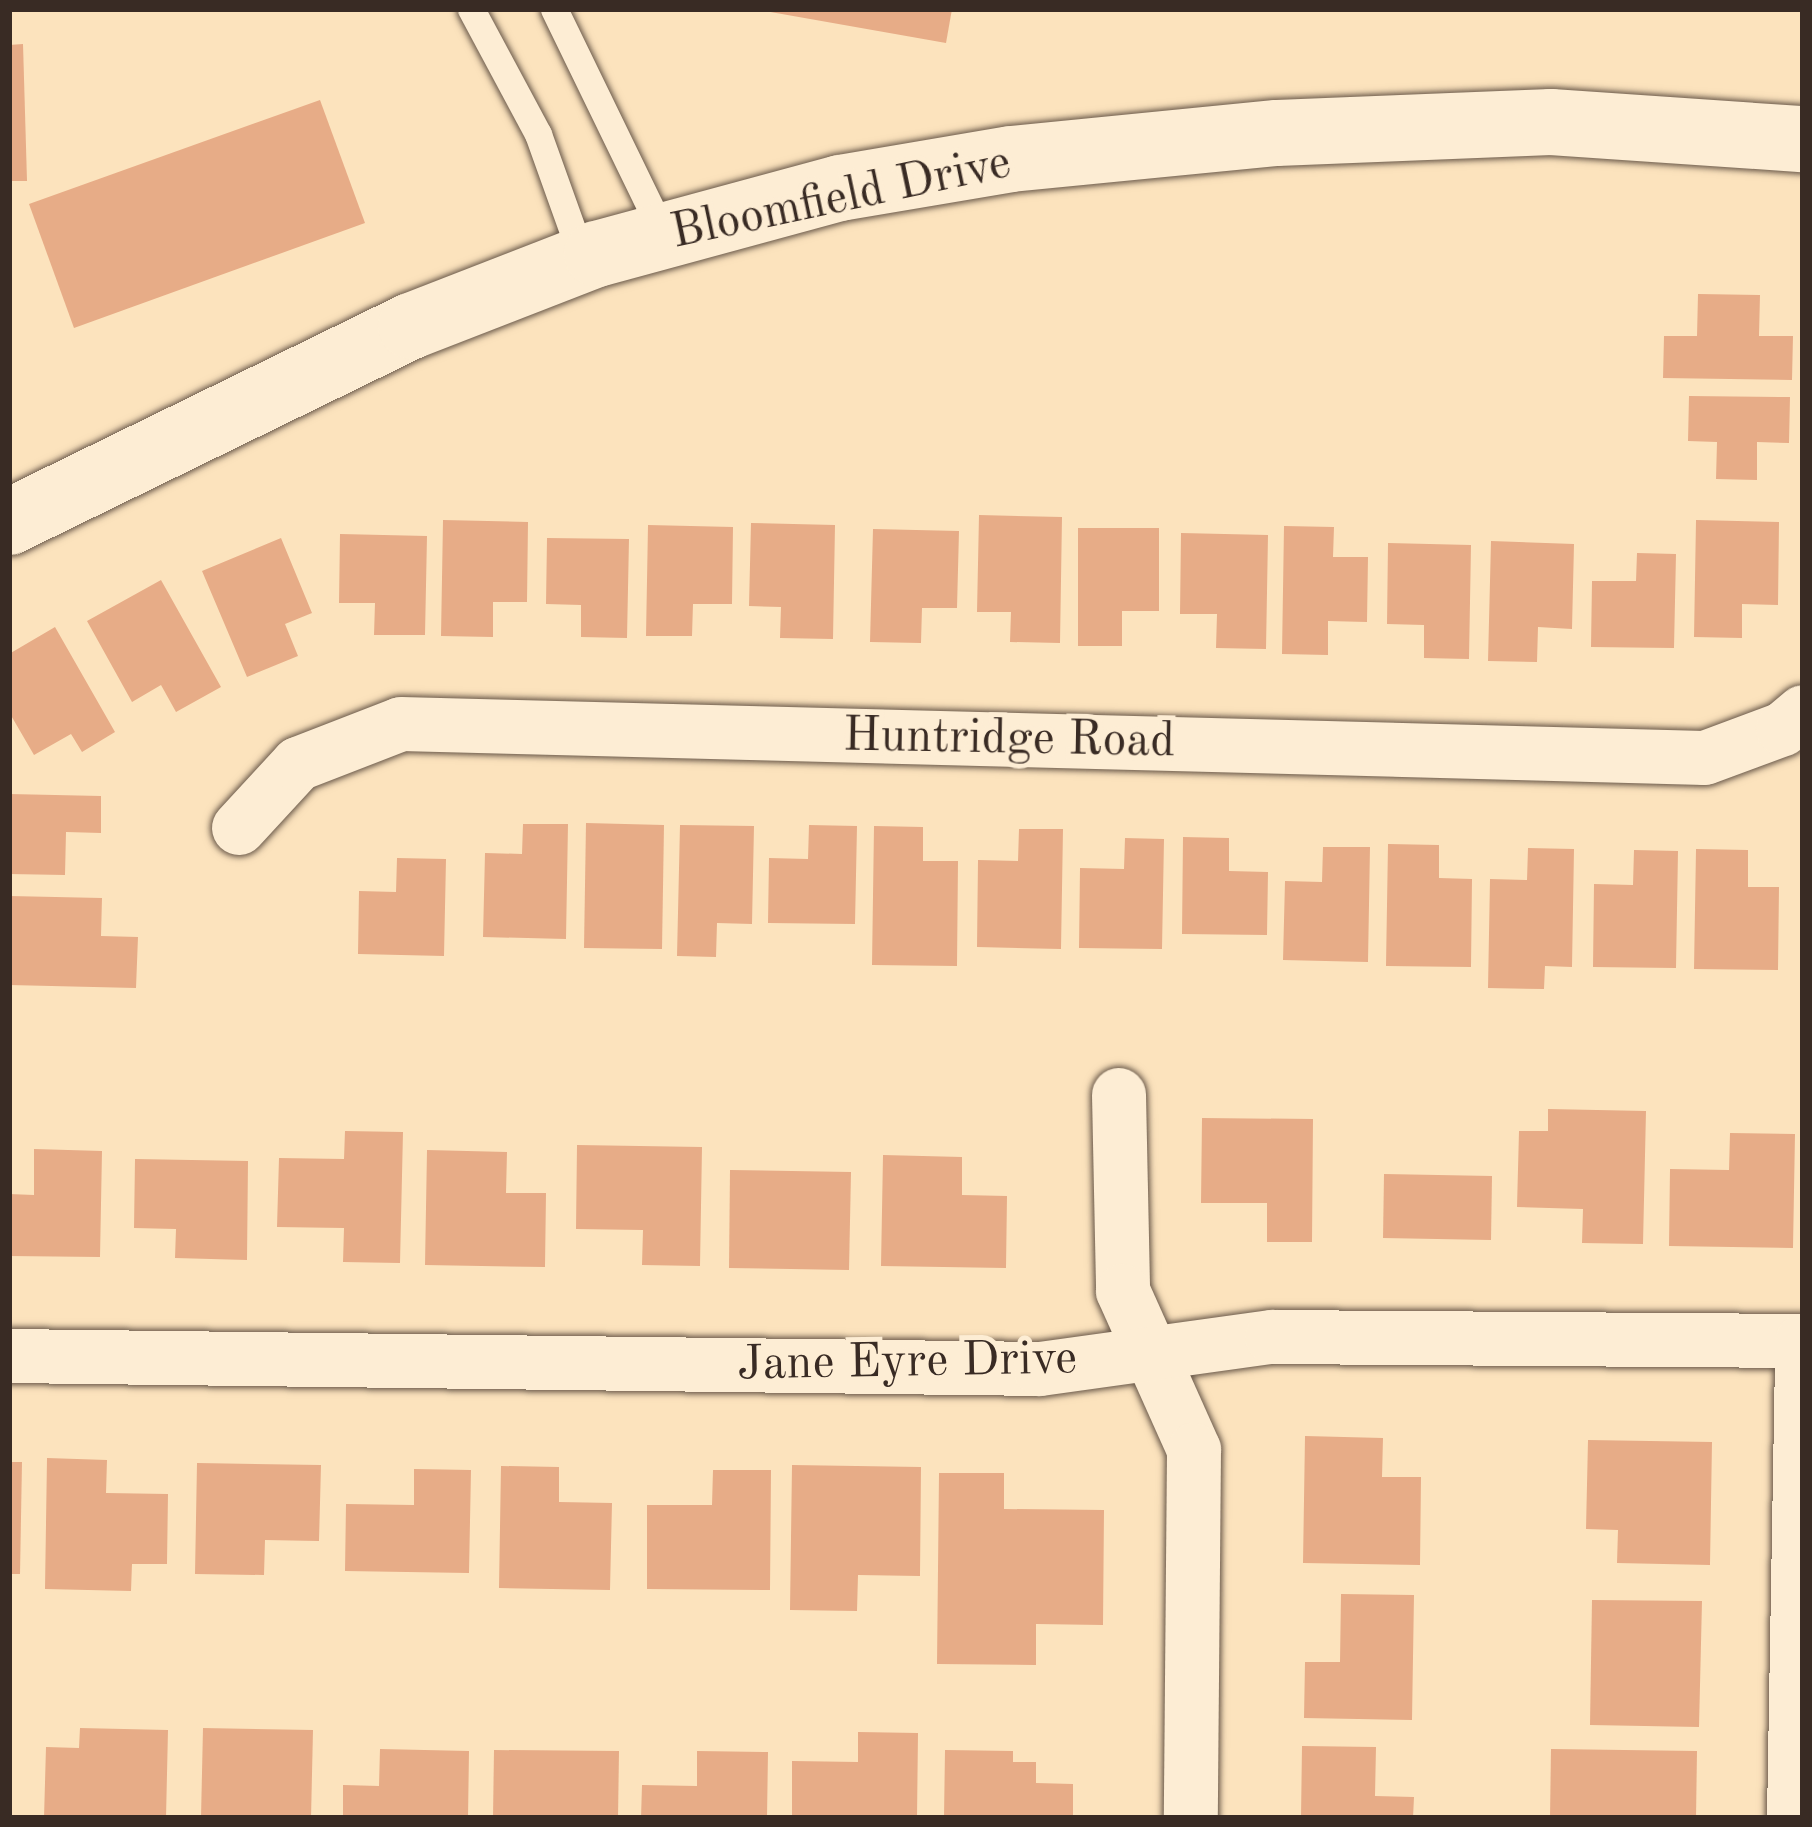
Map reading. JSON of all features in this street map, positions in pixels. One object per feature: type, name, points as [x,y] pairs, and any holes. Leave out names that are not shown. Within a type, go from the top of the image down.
[{"type":"street","name":"Bloomfield Drive","points":[[9,522],[411,326],[583,260],[840,188],[1011,159],[1277,134],[1551,122],[1803,139]]},
{"type":"street","name":"Huntridge Road","points":[[239,828],[298,764],[401,724],[1705,758],[1784,729],[1803,712]]},
{"type":"street","points":[[1119,1095],[1123,1292],[1194,1450],[1191,1818]]},
{"type":"street","name":"Jane Eyre Drive","points":[[9,1356],[1040,1369],[1272,1337],[1803,1341]]},
{"type":"street","points":[[1793,1818],[1803,1341]]},
{"type":"lane","points":[[471,9],[538,134],[583,260]]},
{"type":"lane","points":[[554,9],[664,236]]},
{"type":"building","points":[[754,9],[952,9],[946,43]]},
{"type":"building","points":[[23,44],[27,181],[9,181],[9,45]]},
{"type":"building","points":[[320,100],[365,223],[74,328],[29,204]]},
{"type":"building","points":[[1698,294],[1760,295],[1759,336],[1793,336],[1792,380],[1663,378],[1664,336],[1697,336]]},
{"type":"building","points":[[1689,396],[1790,397],[1789,443],[1757,442],[1757,480],[1716,479],[1717,442],[1688,441]]},
{"type":"building","points":[[979,515],[1062,517],[1060,643],[1010,642],[1011,612],[977,612]]},
{"type":"building","points":[[443,520],[528,522],[527,602],[493,602],[493,637],[441,636]]},
{"type":"building","points":[[1696,520],[1779,522],[1778,605],[1742,604],[1742,638],[1694,637]]},
{"type":"building","points":[[751,523],[835,525],[833,639],[780,638],[781,607],[749,606]]},
{"type":"building","points":[[648,525],[733,527],[732,604],[693,604],[692,636],[646,636]]},
{"type":"building","points":[[1284,526],[1334,527],[1333,557],[1368,557],[1367,622],[1328,621],[1328,655],[1282,654]]},
{"type":"building","points":[[1078,528],[1159,528],[1159,611],[1122,611],[1122,646],[1078,646]]},
{"type":"building","points":[[873,529],[959,531],[957,608],[922,608],[921,643],[870,642]]},
{"type":"building","points":[[1181,533],[1268,535],[1266,649],[1216,648],[1217,614],[1180,614]]},
{"type":"building","points":[[340,534],[427,536],[425,635],[374,635],[375,603],[339,603]]},
{"type":"building","points":[[281,538],[312,613],[285,624],[298,656],[247,677],[202,571]]},
{"type":"building","points":[[547,538],[629,539],[627,638],[581,637],[581,605],[546,604]]},
{"type":"building","points":[[1491,541],[1574,544],[1572,629],[1538,627],[1537,662],[1488,661]]},
{"type":"building","points":[[1388,543],[1471,545],[1469,659],[1424,658],[1424,625],[1387,624]]},
{"type":"building","points":[[1637,553],[1676,554],[1674,648],[1591,647],[1592,581],[1636,581]]},
{"type":"building","points":[[161,580],[221,687],[176,712],[161,685],[132,702],[87,621]]},
{"type":"building","points":[[55,627],[115,732],[82,752],[71,734],[34,755],[9,712],[9,654]]},
{"type":"building","points":[[9,794],[101,796],[101,833],[66,832],[65,875],[9,874]]},
{"type":"building","points":[[586,823],[664,825],[662,949],[584,948]]},
{"type":"building","points":[[523,824],[568,824],[566,939],[483,937],[485,853],[522,854]]},
{"type":"building","points":[[680,825],[754,826],[752,924],[717,923],[716,957],[677,956]]},
{"type":"building","points":[[809,825],[857,826],[855,924],[768,923],[769,858],[808,859]]},
{"type":"building","points":[[874,826],[923,827],[923,861],[958,861],[957,966],[872,965]]},
{"type":"building","points":[[1019,829],[1063,829],[1061,949],[977,947],[978,860],[1018,861]]},
{"type":"building","points":[[1183,837],[1229,838],[1229,871],[1268,872],[1267,935],[1182,934]]},
{"type":"building","points":[[1125,838],[1164,839],[1162,949],[1079,948],[1080,868],[1124,869]]},
{"type":"building","points":[[1388,844],[1439,845],[1439,878],[1472,879],[1471,967],[1386,966]]},
{"type":"building","points":[[1323,847],[1370,847],[1368,962],[1283,960],[1285,881],[1322,882]]},
{"type":"building","points":[[1528,848],[1574,849],[1572,967],[1545,966],[1544,989],[1488,988],[1490,879],[1527,880]]},
{"type":"building","points":[[1696,849],[1748,850],[1748,887],[1779,887],[1778,970],[1694,969]]},
{"type":"building","points":[[1634,850],[1678,851],[1676,968],[1593,967],[1594,884],[1633,885]]},
{"type":"building","points":[[397,858],[446,859],[444,956],[358,954],[359,891],[396,892]]},
{"type":"building","points":[[9,896],[102,898],[101,936],[138,937],[136,988],[9,985]]},
{"type":"building","points":[[1548,1109],[1646,1111],[1643,1244],[1582,1243],[1583,1209],[1517,1207],[1519,1131],[1548,1131]]},
{"type":"building","points":[[1202,1118],[1313,1119],[1312,1242],[1267,1242],[1267,1203],[1201,1203]]},
{"type":"building","points":[[345,1131],[403,1132],[400,1263],[343,1262],[344,1228],[277,1227],[279,1158],[344,1159]]},
{"type":"building","points":[[1730,1133],[1795,1134],[1793,1248],[1669,1246],[1670,1169],[1729,1170]]},
{"type":"building","points":[[577,1145],[702,1147],[700,1266],[642,1265],[643,1230],[576,1229]]},
{"type":"building","points":[[34,1149],[102,1151],[100,1257],[9,1256],[9,1194],[34,1195]]},
{"type":"building","points":[[427,1150],[507,1152],[506,1193],[546,1193],[545,1267],[425,1265]]},
{"type":"building","points":[[883,1155],[962,1157],[962,1195],[1007,1196],[1006,1268],[881,1266]]},
{"type":"building","points":[[135,1159],[248,1161],[247,1260],[175,1258],[176,1229],[134,1228]]},
{"type":"building","points":[[730,1170],[851,1172],[849,1270],[729,1268]]},
{"type":"building","points":[[1384,1174],[1492,1176],[1491,1240],[1383,1238]]},
{"type":"building","points":[[1305,1436],[1383,1438],[1382,1477],[1421,1477],[1420,1565],[1303,1563]]},
{"type":"building","points":[[1588,1440],[1712,1442],[1710,1565],[1617,1563],[1618,1530],[1586,1529]]},
{"type":"building","points":[[47,1458],[107,1460],[106,1493],[168,1494],[167,1564],[132,1564],[131,1591],[45,1589]]},
{"type":"building","points":[[9,1462],[22,1462],[20,1574],[9,1574]]},
{"type":"building","points":[[197,1463],[321,1465],[319,1541],[265,1540],[264,1575],[195,1574]]},
{"type":"building","points":[[792,1465],[921,1467],[920,1576],[858,1575],[857,1611],[790,1610]]},
{"type":"building","points":[[501,1466],[559,1467],[559,1502],[612,1503],[610,1590],[499,1588]]},
{"type":"building","points":[[414,1469],[471,1470],[469,1573],[345,1571],[346,1504],[414,1505]]},
{"type":"building","points":[[713,1470],[771,1470],[770,1590],[647,1589],[647,1505],[712,1505]]},
{"type":"building","points":[[939,1473],[1004,1473],[1004,1509],[1104,1510],[1103,1625],[1036,1624],[1036,1665],[937,1664]]},
{"type":"building","points":[[1341,1594],[1414,1595],[1412,1720],[1304,1718],[1305,1662],[1340,1662]]},
{"type":"building","points":[[1592,1600],[1702,1601],[1699,1727],[1590,1725]]},
{"type":"building","points":[[80,1728],[168,1730],[166,1818],[44,1818],[46,1747],[79,1748]]},
{"type":"building","points":[[203,1728],[313,1730],[311,1818],[201,1818]]},
{"type":"building","points":[[858,1732],[918,1733],[917,1818],[792,1818],[792,1761],[858,1762]]},
{"type":"building","points":[[1302,1746],[1376,1747],[1375,1796],[1414,1797],[1413,1818],[1301,1818]]},
{"type":"building","points":[[380,1749],[469,1751],[468,1818],[343,1818],[343,1785],[379,1786]]},
{"type":"building","points":[[1551,1749],[1697,1751],[1696,1818],[1550,1818]]},
{"type":"building","points":[[494,1750],[619,1751],[618,1818],[493,1818]]},
{"type":"building","points":[[945,1750],[1013,1751],[1013,1762],[1036,1762],[1036,1783],[1073,1784],[1073,1818],[944,1818]]},
{"type":"building","points":[[697,1751],[768,1752],[767,1818],[641,1818],[642,1785],[697,1786]]}]
